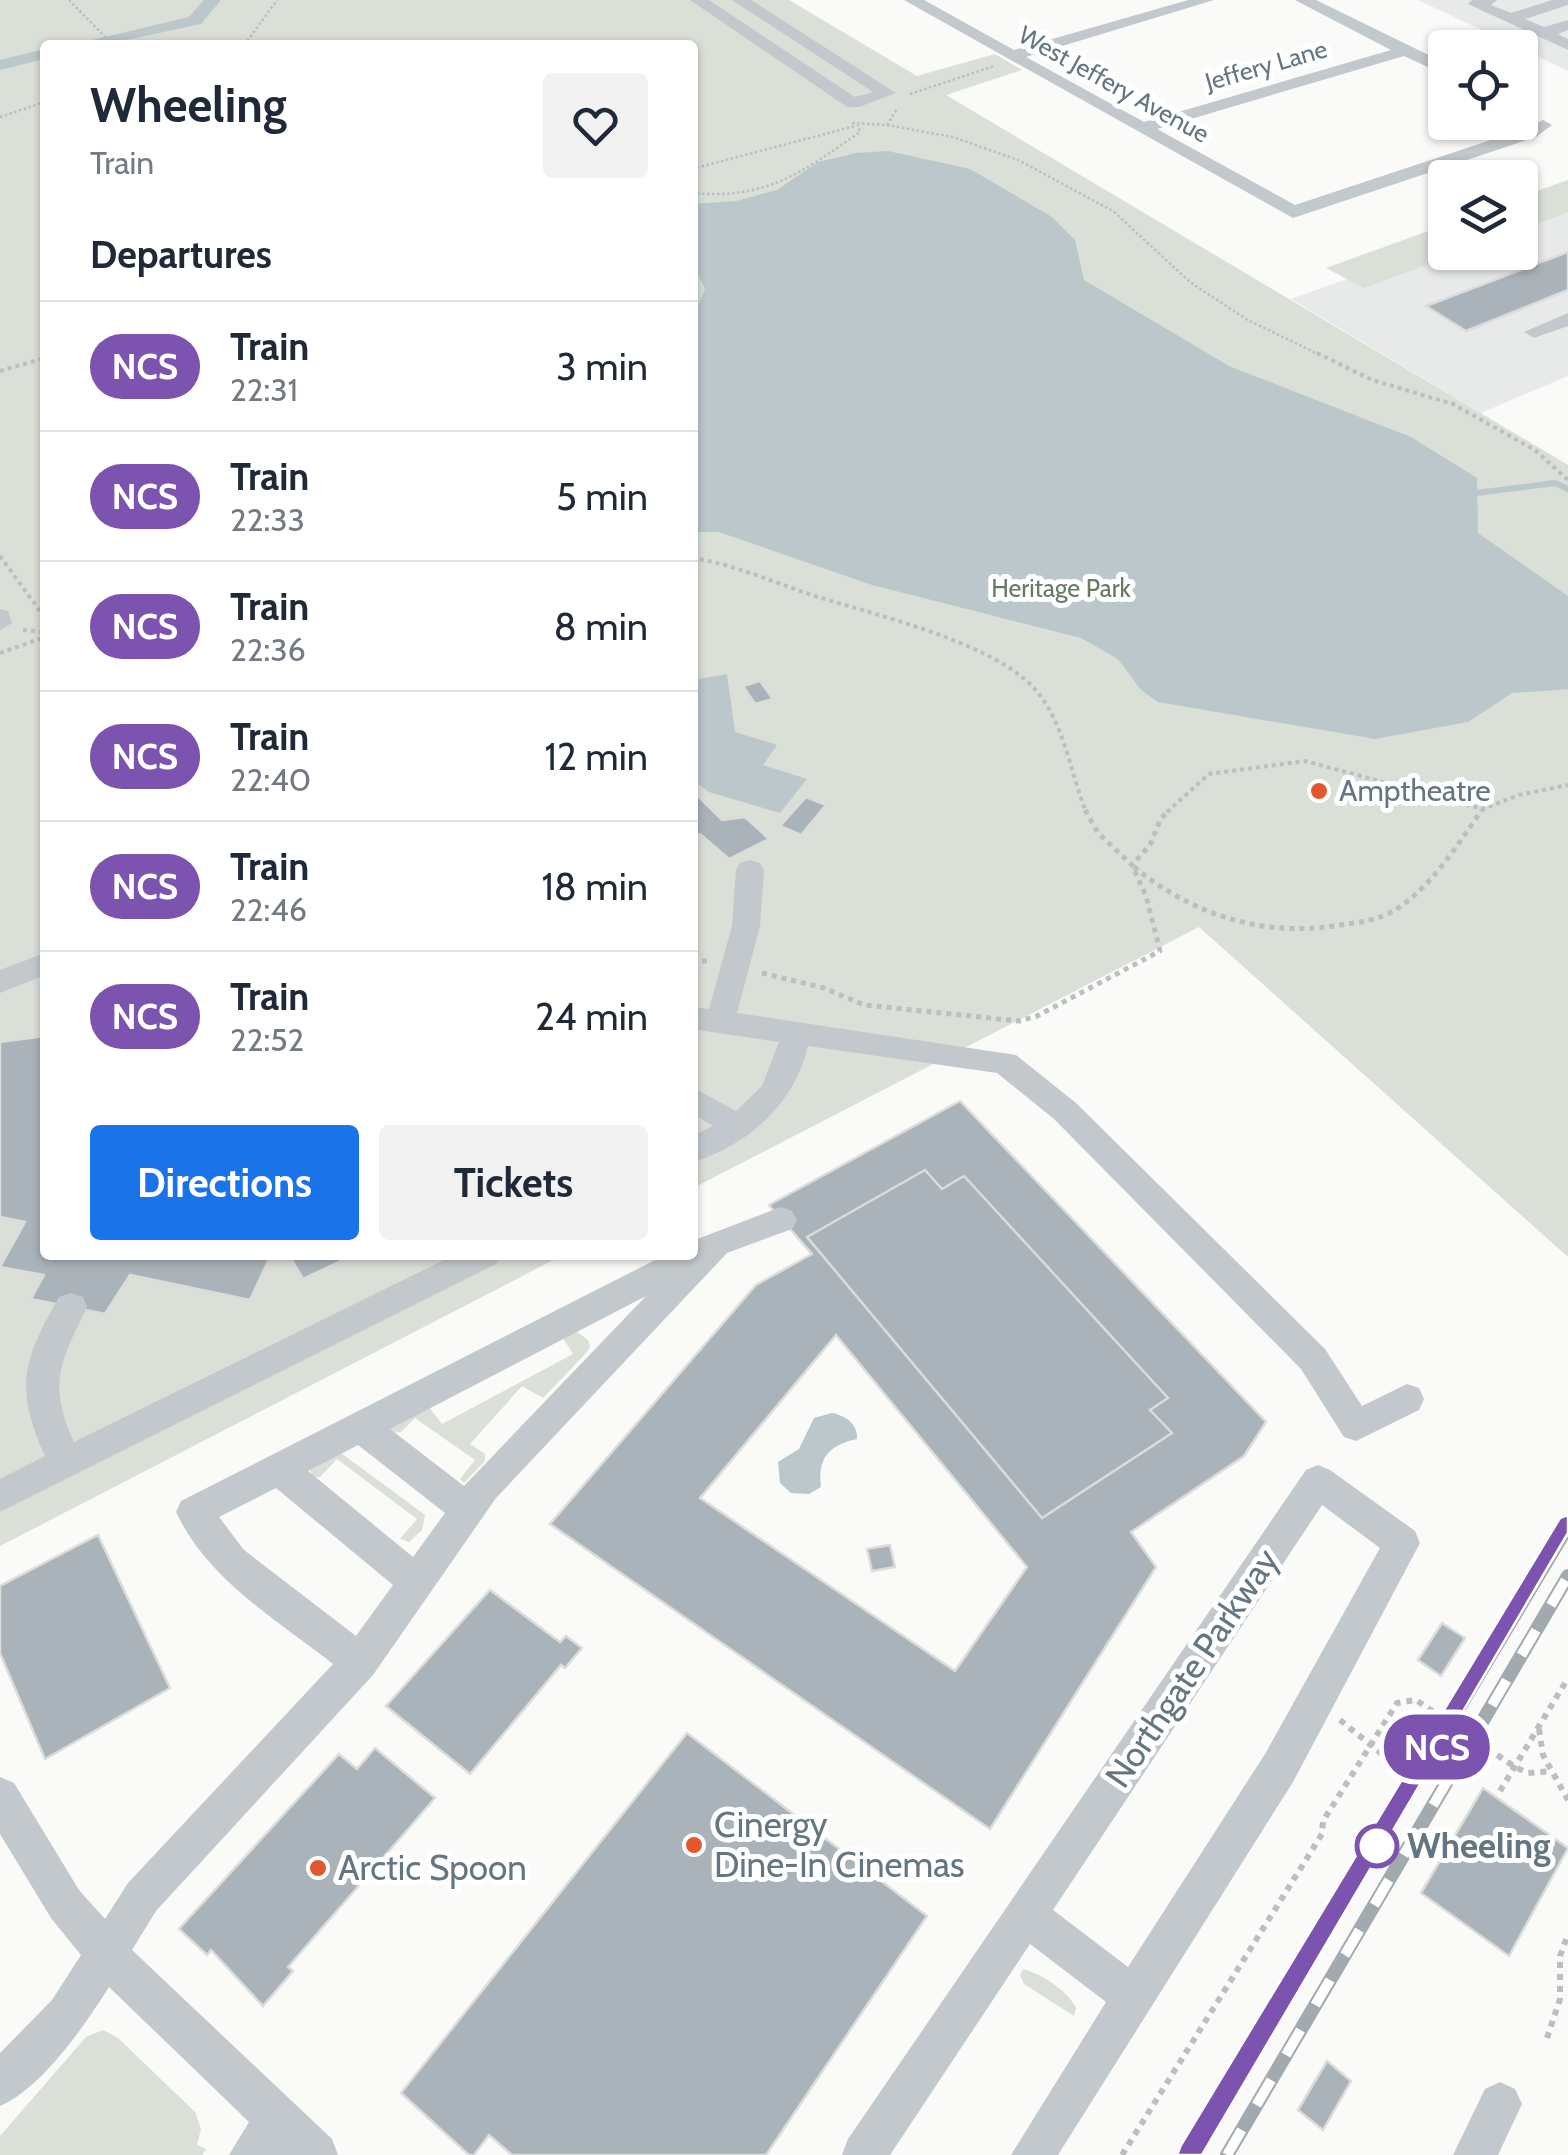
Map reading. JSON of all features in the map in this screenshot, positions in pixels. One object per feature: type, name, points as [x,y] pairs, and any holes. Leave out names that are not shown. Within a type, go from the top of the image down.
[{"type":"street","points":[[698,0],[854,103],[887,92],[740,0]]},
{"type":"street","name":"West Jeffery Avenue","points":[[912,0],[1293,212],[1530,134],[1543,124]]},
{"type":"street","points":[[1014,58],[1206,0]]},
{"type":"street","points":[[1303,0],[1428,62]]},
{"type":"street","points":[[1488,0],[1476,4],[1568,45]]},
{"type":"street","points":[[1510,19],[1568,0]]},
{"type":"street","points":[[1542,33],[1568,25]]},
{"type":"street","name":"Jeffery Lane","points":[[1142,128],[1405,51]]},
{"type":"street","points":[[1538,120],[1568,129]]},
{"type":"street","points":[[1534,332],[1568,319]]},
{"type":"street","points":[[750,870],[746,926],[735,966],[706,1020],[1004,1064],[1065,1111],[1312,1360],[1356,1426],[1407,1399]]},
{"type":"street","points":[[0,982],[40,965]]},
{"type":"street","points":[[698,1148],[768,1106],[792,1054],[796,1033]]},
{"type":"street","points":[[698,1102],[722,1115],[732,1130]]},
{"type":"street","points":[[698,1253],[782,1220]]},
{"type":"street","points":[[0,2084],[67,2015],[142,1897],[360,1662],[498,1472],[716,1244]]},
{"type":"street","points":[[0,1496],[475,1260]]},
{"type":"street","points":[[360,1662],[232,1562],[194,1512],[685,1260]]},
{"type":"street","points":[[66,1464],[42,1413],[38,1380],[48,1345],[71,1307]]},
{"type":"street","points":[[360,1426],[469,1510]]},
{"type":"street","points":[[278,1468],[418,1584]]},
{"type":"street","name":"Northgate Parkway","points":[[864,2155],[1318,1480],[1402,1543],[1279,1768],[1133,1997]]},
{"type":"street","points":[[0,1798],[65,1904],[264,2138],[316,2155]]},
{"type":"street","points":[[1028,1916],[1133,1997],[1033,2155]]},
{"type":"street","points":[[1475,2155],[1500,2104]]},
{"type":"path","points":[[69,0],[108,40]]},
{"type":"path","points":[[248,40],[277,0]]},
{"type":"path","points":[[935,84],[1014,58]]},
{"type":"path","points":[[0,117],[40,104]]},
{"type":"path","points":[[698,167],[858,125],[860,132],[764,188],[736,196],[698,193]]},
{"type":"path","points":[[887,125],[954,137],[1018,160],[1113,211],[1190,282],[1246,318],[1372,380],[1454,404],[1535,450],[1568,480]]},
{"type":"path","points":[[0,372],[40,360]]},
{"type":"path","points":[[0,556],[40,611]]},
{"type":"path","points":[[698,559],[721,561],[764,575],[788,588],[892,620],[1012,669],[1034,688],[1055,726],[1091,824],[1160,891],[1243,924],[1315,932],[1384,916],[1428,882],[1483,808],[1519,795],[1568,786]]},
{"type":"path","points":[[0,653],[40,638]]},
{"type":"path","points":[[1132,865],[1150,845],[1160,818],[1209,774],[1304,760],[1483,808]]},
{"type":"path","points":[[735,966],[824,988],[864,1005],[1019,1021],[1038,1016],[1160,951],[1146,896],[1132,865]]},
{"type":"path","points":[[1500,1791],[1568,1678]]},
{"type":"path","points":[[1122,2155],[1322,1834],[1323,1821],[1396,1703],[1416,1700],[1528,1773],[1551,1771]]},
{"type":"path","points":[[1539,1728],[1551,1771],[1568,1800]]},
{"type":"path","points":[[1354,1734],[1393,1763]]},
{"type":"path","points":[[1547,2038],[1560,1999],[1560,1956],[1568,1934]]},
{"type":"shaded area","points":[[1418,0],[1568,0],[1568,71],[1538,57],[1538,30],[1482,30]]},
{"type":"shaded area","points":[[888,151],[970,169],[1052,217],[1075,240],[1084,280],[1229,366],[1411,437],[1477,478],[1478,533],[1568,596],[1568,689],[1512,693],[1468,722],[1375,739],[1158,702],[1141,690],[1118,659],[1081,638],[872,585],[719,532],[698,532],[698,306],[705,289],[698,274],[698,204],[736,201],[777,190],[818,162]]},
{"type":"shaded area","points":[[1568,200],[1568,376],[1481,413],[1291,299],[1428,250],[1428,270],[1538,270],[1538,211]]},
{"type":"shaded area","points":[[727,674],[735,732],[777,745],[763,765],[807,779],[780,813],[709,792],[698,784],[698,679]]},
{"type":"shaded area","points":[[832,1413],[850,1422],[857,1439],[827,1454],[821,1468],[821,1487],[809,1494],[791,1493],[780,1483],[778,1462],[799,1449],[814,1418]]},
{"type":"green space","name":"Heritage Park","points":[[0,0],[789,0],[917,76],[995,54],[1022,70],[946,95],[1568,465],[1568,1257],[1199,927],[698,1185],[698,40],[40,40],[40,1260],[553,1260],[0,1546]]},
{"type":"green space","points":[[1568,180],[1568,212],[1538,223],[1538,191]]},
{"type":"green space","points":[[1428,231],[1428,264],[1364,288],[1326,268]]},
{"type":"green space","points":[[577,1332],[588,1340],[590,1347],[586,1353],[543,1398],[522,1386],[470,1444],[485,1454],[485,1461],[464,1483],[460,1479],[475,1460],[415,1418],[401,1432],[392,1433],[389,1427],[429,1407],[442,1424],[573,1354],[563,1338]]},
{"type":"green space","points":[[341,1453],[425,1515],[422,1530],[409,1542],[400,1539],[417,1519],[337,1459],[320,1477],[313,1477],[310,1470]]},
{"type":"green space","points":[[1023,1969],[1061,1990],[1076,2008],[1074,2016],[1024,1984],[1020,1975]]},
{"type":"green space","points":[[103,2030],[118,2038],[195,2112],[201,2129],[197,2145],[206,2149],[202,2155],[0,2155],[0,2136],[86,2037]]},
{"type":"building","points":[[1568,252],[1568,290],[1466,331],[1426,306],[1521,270],[1538,270],[1538,263]]},
{"type":"building","points":[[760,681],[773,699],[755,704],[743,686]]},
{"type":"building","points":[[698,797],[722,820],[745,817],[769,839],[729,859],[698,834]]},
{"type":"building","points":[[806,797],[826,805],[801,835],[780,826]]},
{"type":"building","points":[[40,1037],[40,1260],[269,1260],[250,1300],[130,1275],[105,1314],[31,1299],[44,1275],[0,1267],[25,1222],[0,1217],[0,1042]]},
{"type":"building","points":[[960,1101],[1266,1422],[1244,1456],[1131,1532],[1156,1567],[990,1829],[550,1524],[756,1285],[812,1254],[769,1205]],"holes":[[[836,1335],[1027,1567],[955,1671],[700,1498]]]},
{"type":"building","points":[[925,1170],[942,1189],[964,1176],[1168,1398],[1150,1410],[1172,1433],[1042,1518],[807,1237]]},
{"type":"building","points":[[292,1260],[343,1260],[303,1279]]},
{"type":"building","points":[[98,1535],[170,1688],[45,1759],[0,1653],[0,1586]]},
{"type":"building","points":[[890,1545],[895,1567],[872,1571],[867,1549]]},
{"type":"building","points":[[490,1590],[560,1642],[566,1636],[582,1648],[565,1668],[561,1665],[470,1774],[386,1706]]},
{"type":"building","points":[[1442,1623],[1465,1638],[1441,1676],[1418,1660]]},
{"type":"building","points":[[687,1733],[927,1916],[766,2155],[512,2155],[489,2135],[474,2155],[469,2155],[401,2093]]},
{"type":"building","points":[[375,1748],[435,1798],[288,1967],[293,1971],[263,2006],[211,1950],[207,1955],[179,1929],[339,1754],[357,1769]]},
{"type":"building","points":[[1483,1788],[1568,1848],[1509,1956],[1421,1893]]},
{"type":"building","points":[[1327,2061],[1351,2081],[1323,2130],[1298,2110]]},
{"type":"waterway","points":[[103,40],[195,21],[213,0]]},
{"type":"waterway","points":[[0,65],[40,55]]},
{"type":"waterway","points":[[1468,494],[1555,483],[1568,489]]},
{"type":"railway","points":[[1191,2155],[1568,1526]]},
{"type":"railway","points":[[1227,2155],[1568,1576]]},
{"type":"train","name":"NCS","points":[[1191,2155],[1568,1526]]},
{"type":"place","name":"Amptheatre","points":[[1319,791]]},
{"type":"place","name":"Cinergy Dine-In Cinemas","points":[[694,1845]]},
{"type":"place","name":"Wheeling","points":[[1377,1846]]},
{"type":"place","name":"Arctic Spoon","points":[[318,1868]]}]
